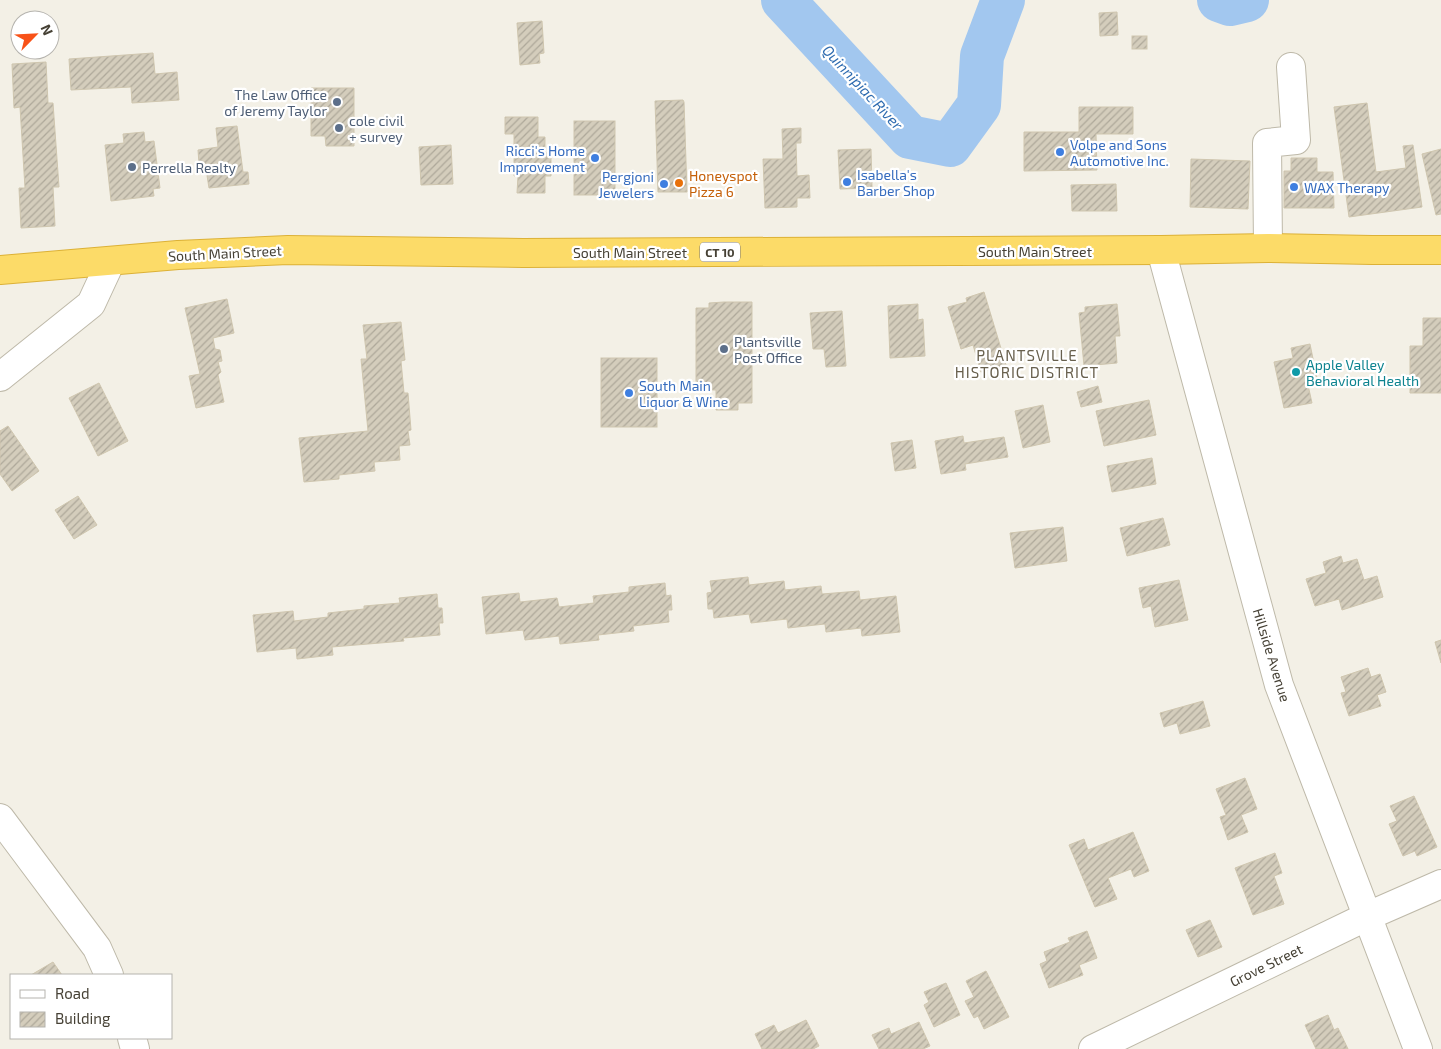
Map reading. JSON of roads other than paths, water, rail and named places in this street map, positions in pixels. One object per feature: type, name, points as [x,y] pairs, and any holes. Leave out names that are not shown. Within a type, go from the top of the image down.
[{"type":"highway","name":"South Main Street","points":[[0,270],[178,255],[288,250],[523,253],[1268,248],[1441,250]]},
{"type":"street","points":[[1268,248],[1267,143],[1296,140],[1291,67]]},
{"type":"street","name":"Hillside Avenue","points":[[1161,250],[1279,685],[1418,1049]]},
{"type":"street","points":[[0,377],[91,304],[110,261]]},
{"type":"street","points":[[0,818],[97,948],[109,974]]},
{"type":"street","name":"Grove Street","points":[[1093,1049],[1368,916],[1441,884]]},
{"type":"waterway","name":"Quinnipiac River","points":[[783,0],[910,137],[950,145],[979,105],[982,56],[1003,0]]},
{"type":"waterway","name":"Quinnipiac River","points":[[1219,0],[1230,4],[1247,0]]},
{"type":"place","name":"The Law Office of Jeremy Taylor","points":[[337,102]]},
{"type":"place","name":"cole civil + survey","points":[[339,128]]},
{"type":"place","name":"Volpe and Sons Automotive Inc.","points":[[1060,152]]},
{"type":"place","name":"Ricci's Home Improvement","points":[[595,158]]},
{"type":"place","name":"Perrella Realty","points":[[132,167]]},
{"type":"place","name":"Isabella's Barber Shop","points":[[847,182]]},
{"type":"place","name":"Honeyspot Pizza 6","points":[[679,183]]},
{"type":"place","name":"Pergjoni Jewelers","points":[[664,184]]},
{"type":"place","name":"WAX Therapy","points":[[1294,187]]},
{"type":"place","name":"Plantsville Post Office","points":[[724,349]]},
{"type":"place","name":"Apple Valley Behavioral Health","points":[[1296,372]]},
{"type":"place","name":"South Main Liquor & Wine","points":[[629,393]]},
{"type":"district","name":"PLANTSVILLE HISTORIC DISTRICT","points":[[1027,364]]}]
